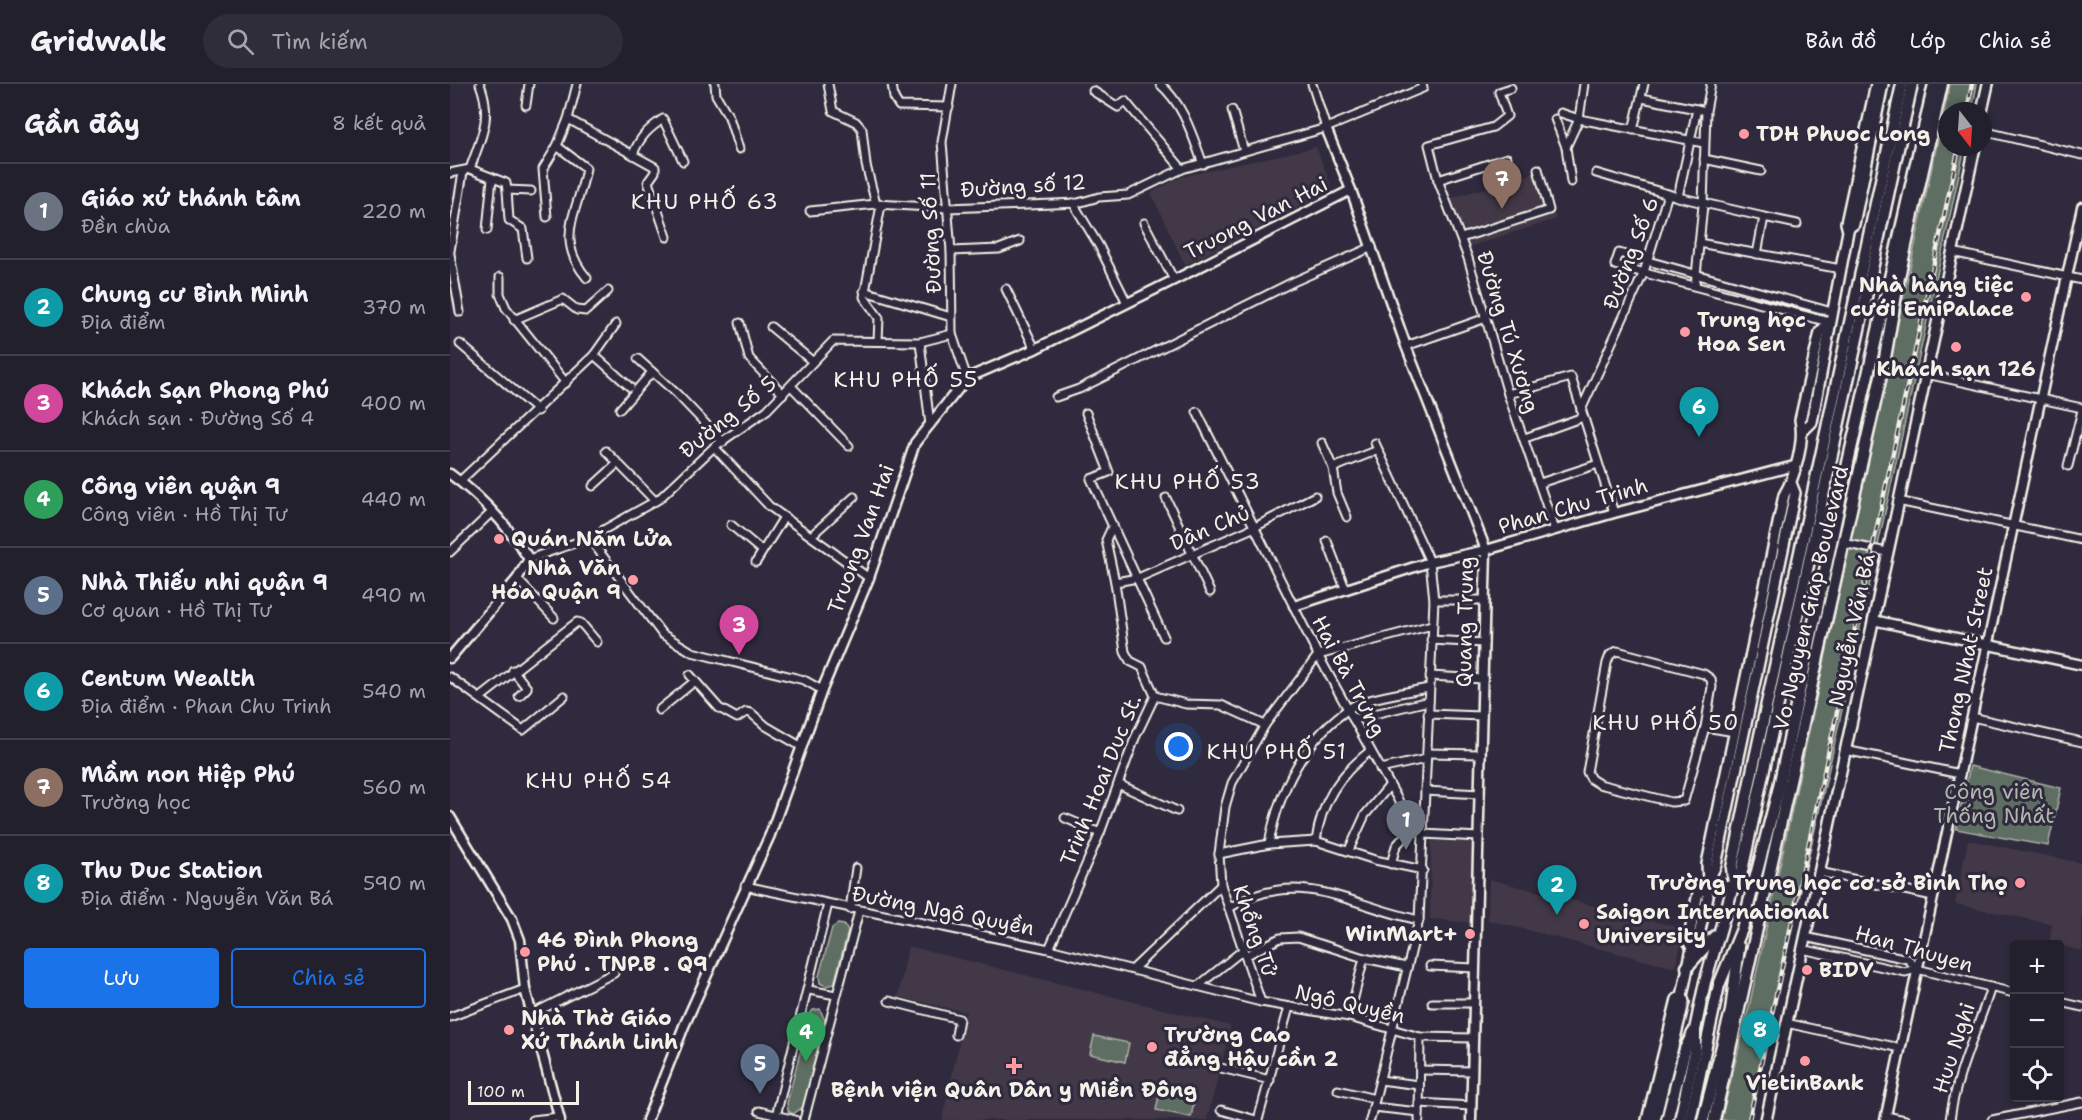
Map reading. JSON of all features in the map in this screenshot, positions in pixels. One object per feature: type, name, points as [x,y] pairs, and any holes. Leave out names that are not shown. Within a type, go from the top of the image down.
[{"type":"highway","name":"Vo Nguyen Giap Boulevard","points":[[1733,886],[1732,868],[1752,772],[1902,84]]},
{"type":"highway","name":"Vo Nguyen Giap Boulevard","points":[[1667,1120],[1685,1049],[1695,1033],[1719,931],[1733,886],[1742,871],[1912,84]]},
{"type":"highway","name":"Vo Nguyen Giap Boulevard","points":[[1703,1120],[1731,1011],[1742,929],[1778,791],[1849,458],[1934,84]]},
{"type":"highway","name":"Vo Nguyen Giap Boulevard","points":[[1714,1120],[1885,358],[1899,278],[1942,84]]},
{"type":"highway","points":[[1888,291],[1899,278]]},
{"type":"highway","points":[[1878,337],[1885,358]]},
{"type":"highway","points":[[1788,744],[1800,733]]},
{"type":"highway","points":[[1778,791],[1785,805]]},
{"type":"highway","points":[[1707,883],[1733,886]]},
{"type":"highway","name":"Vo Nguyen Giap Boulevard","points":[[1690,1120],[1719,986],[1742,929]]},
{"type":"highway","points":[[1687,967],[1719,931]]},
{"type":"highway","points":[[1680,1120],[1695,1033]]},
{"type":"main road","points":[[1849,228],[1845,223],[1876,84]]},
{"type":"main road","points":[[1707,883],[1707,864],[1784,495],[1791,483],[1803,430],[1800,420],[1820,332],[1829,322],[1849,228],[1854,224],[1884,84]]},
{"type":"main road","points":[[1984,102],[1988,84]]},
{"type":"main road","name":"Nguyễn Văn Bá","points":[[1766,1120],[1973,156]]},
{"type":"main road","points":[[1655,1120],[1684,1002],[1682,996],[1692,948],[1688,941],[1698,893],[1707,883],[1716,865],[1795,493],[1791,483]]},
{"type":"main road","points":[[1647,1120],[1677,999],[1682,996]]},
{"type":"street","points":[[460,312],[450,252],[466,170],[487,119],[487,101],[480,84]]},
{"type":"street","points":[[526,105],[529,84]]},
{"type":"street","points":[[547,217],[543,169],[557,146],[568,119],[577,84]]},
{"type":"street","points":[[715,84],[716,94],[729,117],[740,149]]},
{"type":"street","points":[[828,84],[834,111],[856,122],[862,129],[867,175],[879,205],[864,291],[864,297],[879,318],[879,341]]},
{"type":"street","points":[[892,84],[898,106],[949,107]]},
{"type":"street","name":"Đường Số 11","points":[[952,84],[942,142],[951,252],[952,334],[967,378]]},
{"type":"street","points":[[1160,84],[1170,93],[1187,120],[1203,164]]},
{"type":"street","name":"Quang Trung","points":[[1312,84],[1406,346],[1486,550],[1471,1120]]},
{"type":"street","name":"Đường số 12","points":[[810,211],[879,205],[948,208],[1073,203],[1099,196],[1128,195],[1182,169],[1326,128],[1422,88],[1422,84]]},
{"type":"street","points":[[1566,147],[1579,119],[1584,84]]},
{"type":"street","points":[[1633,130],[1644,84]]},
{"type":"street","points":[[1695,285],[1703,205],[1706,111],[1711,84]]},
{"type":"street","name":"Đường Tú Xương","points":[[1511,88],[1499,92],[1507,116],[1493,127],[1429,145],[1438,180],[1461,238],[1508,394],[1555,530]]},
{"type":"street","points":[[1094,91],[1118,107],[1125,101],[1182,169]]},
{"type":"street","points":[[1642,98],[1706,111]]},
{"type":"street","name":"Đường Số 6","points":[[1582,414],[1644,272],[1668,194],[1678,197],[1697,109]]},
{"type":"street","points":[[1232,110],[1244,151]]},
{"type":"street","points":[[1561,113],[1579,119],[1704,143]]},
{"type":"street","points":[[568,119],[655,168],[648,182],[668,237]]},
{"type":"street","points":[[633,154],[643,134],[663,119],[683,161]]},
{"type":"street","points":[[1555,119],[1566,147],[1571,182]]},
{"type":"street","points":[[1992,133],[2082,155]]},
{"type":"street","points":[[557,146],[586,168],[568,233],[579,269],[587,278]]},
{"type":"street","points":[[1438,180],[1507,158]]},
{"type":"street","points":[[1704,159],[1761,171]]},
{"type":"street","points":[[1461,238],[1549,210],[1538,169]]},
{"type":"street","points":[[450,172],[466,170],[506,183],[507,216],[510,222],[523,230],[527,258]]},
{"type":"street","points":[[1596,173],[1668,194]]},
{"type":"street","points":[[487,230],[492,178]]},
{"type":"street","points":[[507,190],[531,191]]},
{"type":"street","name":"Truong Van Hai","points":[[647,1120],[745,886],[770,835],[822,690],[869,578],[915,443],[967,378],[1035,349],[1351,190]]},
{"type":"street","points":[[1678,197],[1703,205],[1797,224]]},
{"type":"street","points":[[1073,203],[1099,246],[1128,303]]},
{"type":"street","name":"Thong Nhat Street","points":[[1885,1118],[2082,207]]},
{"type":"street","points":[[1757,254],[1764,217]]},
{"type":"street","points":[[1144,223],[1174,280]]},
{"type":"street","points":[[951,252],[999,249],[1020,241]]},
{"type":"street","points":[[1699,243],[1841,269]]},
{"type":"street","points":[[1056,397],[1079,388],[1293,282],[1372,247]]},
{"type":"street","points":[[1952,252],[2082,280]]},
{"type":"street","points":[[1829,322],[1615,265],[1619,253],[1832,312]]},
{"type":"street","points":[[500,277],[501,299],[514,320],[566,383]]},
{"type":"street","points":[[1006,289],[1035,349]]},
{"type":"street","points":[[514,320],[563,299],[577,310],[586,310],[608,291]]},
{"type":"street","points":[[864,291],[951,317]]},
{"type":"street","points":[[1406,346],[1485,318]]},
{"type":"street","points":[[740,323],[749,358],[783,394]]},
{"type":"street","points":[[460,481],[538,411],[594,355],[616,324]]},
{"type":"street","points":[[771,327],[812,361]]},
{"type":"street","name":"Đường Số 5","points":[[529,560],[589,538],[655,501],[714,447],[762,414],[833,341],[920,342],[952,334]]},
{"type":"street","points":[[920,342],[930,425]]},
{"type":"street","points":[[460,344],[538,411]]},
{"type":"street","points":[[594,355],[630,387]]},
{"type":"street","points":[[638,359],[723,442]]},
{"type":"street","points":[[620,409],[652,372]]},
{"type":"street","points":[[1926,374],[2082,409],[2068,466]]},
{"type":"street","points":[[1508,394],[1570,377],[1614,513]]},
{"type":"street","points":[[791,386],[849,446]]},
{"type":"street","points":[[1086,412],[1109,472],[1091,479],[1164,637]]},
{"type":"street","name":"Hai Bà Trưng","points":[[1197,412],[1318,655],[1413,827],[1423,834]]},
{"type":"street","points":[[1525,438],[1582,414]]},
{"type":"street","points":[[1322,443],[1333,468],[1337,493],[1347,517]]},
{"type":"street","points":[[1333,468],[1377,446],[1430,562],[1434,600],[1419,920],[1390,1030],[1370,1120]]},
{"type":"street","points":[[714,447],[769,506],[869,578]]},
{"type":"street","points":[[606,450],[655,501]]},
{"type":"street","points":[[593,486],[618,463]]},
{"type":"street","points":[[1540,483],[1598,464]]},
{"type":"street","name":"Phan Chu Trinh","points":[[1294,606],[1430,562],[1486,550],[1614,513],[1794,466]]},
{"type":"street","points":[[450,474],[492,512],[516,540],[529,560],[517,579],[450,658]]},
{"type":"street","name":"Dân Chủ","points":[[1115,582],[1138,578],[1255,527],[1315,496]]},
{"type":"street","points":[[811,536],[854,497]]},
{"type":"street","points":[[1166,498],[1210,592]]},
{"type":"street","points":[[1899,501],[2082,540]]},
{"type":"street","points":[[450,552],[492,512]]},
{"type":"street","points":[[756,562],[784,517]]},
{"type":"street","points":[[731,525],[762,551]]},
{"type":"street","name":"Trinh Hoai Duc St.","points":[[1049,949],[1100,833],[1135,738],[1155,696],[1143,667],[1130,661],[1125,652],[1115,582],[1106,540],[1113,525]]},
{"type":"street","points":[[589,538],[662,634],[692,652],[804,680],[822,690]]},
{"type":"street","points":[[1328,541],[1345,588]]},
{"type":"street","points":[[1843,543],[1887,552]]},
{"type":"street","points":[[517,579],[554,618]]},
{"type":"street","points":[[1434,600],[1485,600]]},
{"type":"street","points":[[1873,620],[2082,665]]},
{"type":"street","points":[[480,698],[577,622],[581,622],[597,642]]},
{"type":"street","points":[[1318,655],[1432,625]]},
{"type":"street","points":[[1431,640],[1484,643]]},
{"type":"street","points":[[1617,651],[1704,674],[1711,679],[1712,687],[1706,727],[1684,801],[1671,802],[1599,784],[1591,779],[1587,772],[1606,663],[1610,655],[1617,651]]},
{"type":"street","name":"Khổng Tử","points":[[1261,1002],[1221,885],[1219,854],[1226,807],[1232,783],[1265,725],[1318,655]]},
{"type":"street","points":[[513,670],[527,688],[519,696]]},
{"type":"street","points":[[1430,676],[1483,679]]},
{"type":"street","points":[[450,677],[523,730],[564,696]]},
{"type":"street","points":[[659,710],[693,678],[719,708],[736,718],[746,712],[751,713],[766,726],[802,747]]},
{"type":"street","points":[[1269,844],[1279,804],[1298,764],[1311,744],[1354,704],[1429,688]]},
{"type":"street","points":[[1155,696],[1186,704],[1221,705],[1265,725]]},
{"type":"street","points":[[1353,719],[1429,700]]},
{"type":"street","points":[[1428,714],[1482,716]]},
{"type":"street","points":[[1972,717],[2082,742]]},
{"type":"street","points":[[1706,727],[1735,732]]},
{"type":"street","points":[[1845,750],[1960,774]]},
{"type":"street","points":[[1316,841],[1322,812],[1329,795],[1341,778],[1370,751]]},
{"type":"street","points":[[1380,769],[1426,756],[1481,754]]},
{"type":"street","points":[[1119,784],[1177,811]]},
{"type":"street","points":[[1349,850],[1365,815],[1389,786]]},
{"type":"street","points":[[1425,791],[1480,794]]},
{"type":"street","points":[[450,817],[512,919],[520,940],[525,989],[559,1118],[532,1120]]},
{"type":"street","points":[[1065,818],[1100,833]]},
{"type":"street","points":[[1390,864],[1396,846],[1413,827]]},
{"type":"street","points":[[1423,834],[1479,837]]},
{"type":"street","points":[[1219,854],[1269,844],[1316,841],[1390,864],[1423,870]]},
{"type":"street","points":[[850,909],[856,868]]},
{"type":"street","points":[[1819,872],[1933,896]]},
{"type":"street","points":[[1133,969],[1221,885]]},
{"type":"street","name":"Đường Ngô Quyền","points":[[745,886],[1049,949],[1133,969]]},
{"type":"street","points":[[1229,908],[1267,890],[1294,887],[1328,892],[1367,908],[1419,920]]},
{"type":"street","points":[[776,1118],[809,990],[828,904]]},
{"type":"street","points":[[804,1120],[859,910]]},
{"type":"street","points":[[1198,986],[1245,952],[1280,938],[1298,937],[1364,958],[1406,967]]},
{"type":"street","name":"Han Thuyen","points":[[1805,938],[1908,959],[1917,969],[2010,992]]},
{"type":"street","points":[[1802,949],[1905,972],[1917,969]]},
{"type":"street","points":[[1349,1017],[1364,958]]},
{"type":"street","points":[[1430,966],[1475,968]]},
{"type":"street","name":"Ngô Quyền","points":[[1133,969],[1261,1002],[1349,1017],[1420,1037],[1473,1038]]},
{"type":"street","points":[[532,1014],[614,973]]},
{"type":"street","name":"Huu Nghi","points":[[1950,1120],[1953,1096],[1966,1053],[1991,987]]},
{"type":"street","points":[[450,1017],[525,989]]},
{"type":"street","points":[[809,990],[836,995]]},
{"type":"street","points":[[888,1001],[959,1019],[956,1035]]},
{"type":"street","points":[[1432,1003],[1474,1003]]},
{"type":"street","points":[[2064,1003],[2082,1007]]},
{"type":"street","points":[[1221,1110],[1257,1120],[1290,1007]]},
{"type":"street","points":[[1786,1023],[1900,1048]]},
{"type":"street","points":[[1373,1107],[1419,1116],[1420,1037]]},
{"type":"street","points":[[1221,1068],[1270,1080]]},
{"type":"street","points":[[1420,1070],[1472,1071]]},
{"type":"street","points":[[1380,1080],[1419,1085]]},
{"type":"street","points":[[1338,1090],[1375,1099]]},
{"type":"street","points":[[1992,1120],[2082,1102]]},
{"type":"street","points":[[1419,1103],[1472,1106]]},
{"type":"street","points":[[759,1111],[776,1118],[795,1120]]},
{"type":"street","points":[[1885,1118],[1905,1120]]},
{"type":"shaded area","points":[[1316,147],[1333,190],[1185,265],[1151,193],[1181,177]]},
{"type":"shaded area","points":[[1542,171],[1556,219],[1465,248],[1448,199]]},
{"type":"shaded area","name":"Trường Trung học cơ sở Bình Thọ","points":[[1968,840],[2082,863],[2082,951],[2064,947],[2064,940],[2049,940],[2052,924],[1955,904]]},
{"type":"shaded area","points":[[1431,841],[1473,842],[1473,923],[1430,919]]},
{"type":"shaded area","name":"Saigon International University","points":[[1489,879],[1685,929],[1675,968],[1488,920]]},
{"type":"shaded area","points":[[908,946],[1231,1026],[1207,1120],[942,1120],[966,1012],[898,997]]},
{"type":"green space","points":[[1950,84],[1977,84],[1974,102],[1946,102]]},
{"type":"green space","points":[[1938,139],[1938,156],[1963,156],[1833,751],[1748,1120],[1721,1120],[1749,1007]]},
{"type":"green space","name":"Công viên Thống Nhất","points":[[1970,766],[2061,788],[2048,846],[1956,829]]},
{"type":"green space","points":[[838,924],[844,925],[848,931],[834,984],[826,986],[820,983],[819,976],[832,928]]},
{"type":"green space","points":[[820,1009],[825,1021],[803,1107],[793,1114],[788,1111],[787,1103],[810,1014],[813,1010]]},
{"type":"green space","points":[[1094,1036],[1129,1043],[1125,1062],[1090,1054]]},
{"type":"green space","points":[[1160,1090],[1195,1097],[1191,1117],[1156,1110]]},
{"type":"railway","points":[[1969,102],[1972,84]]},
{"type":"railway","points":[[1749,1120],[1957,156]]},
{"type":"place","name":"TDH Phuoc Long","points":[[1744,134]]},
{"type":"place","name":"Mầm non Hiệp Phú","points":[[1502,209]]},
{"type":"place","name":"Nhà hàng tiệc cưới EmiPalace","points":[[2026,297]]},
{"type":"place","name":"Trung học Hoa Sen","points":[[1685,332]]},
{"type":"place","name":"Khách sạn 126","points":[[1956,347]]},
{"type":"place","name":"Centum Wealth","points":[[1699,437]]},
{"type":"place","name":"Quán Năm Lửa","points":[[499,539]]},
{"type":"place","name":"Nhà Văn Hóa Quận 9","points":[[633,580]]},
{"type":"place","name":"Khách Sạn Phong Phú","points":[[739,655]]},
{"type":"place","name":"Giáo xứ thánh tâm","points":[[1406,850]]},
{"type":"place","name":"Trường Trung học cơ sở Bình Thọ","points":[[2020,883]]},
{"type":"place","name":"Chung cư Bình Minh","points":[[1557,915]]},
{"type":"place","name":"Saigon International University","points":[[1584,924]]},
{"type":"place","name":"WinMart+","points":[[1470,934]]},
{"type":"place","name":"46 Đình Phong Phú . TNP.B . Q9","points":[[525,952]]},
{"type":"place","name":"BIDV","points":[[1807,970]]},
{"type":"place","name":"Nhà Thờ Giáo Xứ Thánh Linh","points":[[509,1030]]},
{"type":"place","name":"Trường Cao đẳng Hậu cần 2","points":[[1152,1047]]},
{"type":"place","name":"Thu Duc Station","points":[[1760,1060]]},
{"type":"place","name":"VietinBank","points":[[1805,1061]]},
{"type":"place","name":"Công viên quận 9","points":[[806,1062]]},
{"type":"place","name":"Bệnh viện Quân Dân y Miền Đông","points":[[1014,1066]]},
{"type":"place","name":"Nhà Thiếu nhi quận 9","points":[[760,1094]]},
{"type":"district","name":"KHU PHỐ 63","points":[[705,201]]},
{"type":"district","name":"KHU PHỐ 55","points":[[906,379]]},
{"type":"district","name":"KHU PHỐ 53","points":[[1188,481]]},
{"type":"district","name":"KHU PHỐ 50","points":[[1666,722]]},
{"type":"district","name":"KHU PHỐ 51","points":[[1277,751]]},
{"type":"district","name":"KHU PHỐ 54","points":[[599,780]]}]
